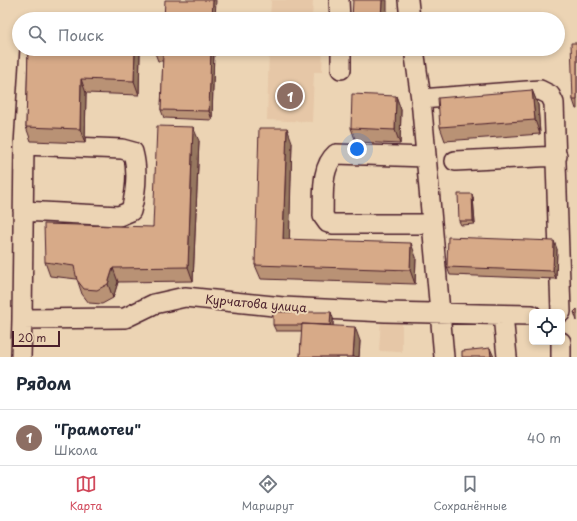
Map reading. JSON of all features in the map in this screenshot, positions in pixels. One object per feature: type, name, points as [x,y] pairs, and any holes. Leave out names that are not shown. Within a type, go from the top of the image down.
[{"type":"street","points":[[339,0],[340,12]]},
{"type":"street","points":[[408,0],[409,12]]},
{"type":"street","points":[[21,357],[24,145],[30,56]]},
{"type":"street","points":[[341,56],[341,69]]},
{"type":"street","points":[[415,56],[421,99],[444,357]]},
{"type":"street","points":[[421,99],[540,90],[550,95],[554,103],[557,156],[561,309]]},
{"type":"street","points":[[23,211],[119,216],[131,211],[134,201],[137,165],[133,152],[122,149],[24,145]]},
{"type":"street","points":[[426,157],[336,154],[330,160],[326,169],[323,216],[328,223],[333,224],[432,224]]},
{"type":"street","points":[[455,160],[557,156]]},
{"type":"street","name":"Курчатова улица","points":[[22,319],[125,318],[154,304],[185,297],[283,306],[440,314],[529,315]]},
{"type":"street","points":[[503,315],[507,357]]},
{"type":"street","points":[[561,345],[561,357]]},
{"type":"shaded area","points":[[271,0],[313,0],[312,12],[270,12]]},
{"type":"shaded area","points":[[269,56],[323,56],[322,72],[314,72],[312,122],[267,120]]},
{"type":"shaded area","points":[[381,319],[402,320],[402,352],[379,351]]},
{"type":"building","points":[[165,0],[213,0],[212,12],[164,12]]},
{"type":"building","points":[[353,0],[382,0],[381,12],[352,12]]},
{"type":"building","points":[[571,43],[577,43],[577,100],[573,100]]},
{"type":"building","points":[[28,56],[135,56],[134,81],[81,79],[80,129],[26,127]]},
{"type":"building","points":[[163,56],[211,56],[209,111],[161,110]]},
{"type":"building","points":[[532,90],[535,120],[440,127],[438,98]]},
{"type":"building","points":[[352,94],[396,96],[395,130],[351,128]]},
{"type":"building","points":[[157,126],[193,127],[188,267],[113,268],[108,284],[97,290],[84,289],[77,280],[74,266],[45,262],[44,224],[153,227]]},
{"type":"building","points":[[259,128],[287,128],[283,239],[411,243],[410,270],[255,265]]},
{"type":"building","points":[[458,194],[472,194],[473,221],[459,221]]},
{"type":"building","points":[[448,237],[554,241],[553,271],[447,267]]},
{"type":"building","points":[[273,312],[331,312],[330,325],[273,325]]},
{"type":"building","points":[[302,324],[355,327],[353,357],[300,357]]},
{"type":"building","points":[[490,348],[491,357],[462,357],[462,351]]},
{"type":"place","name":"\"Грамотеи\"","points":[[290,96]]}]
